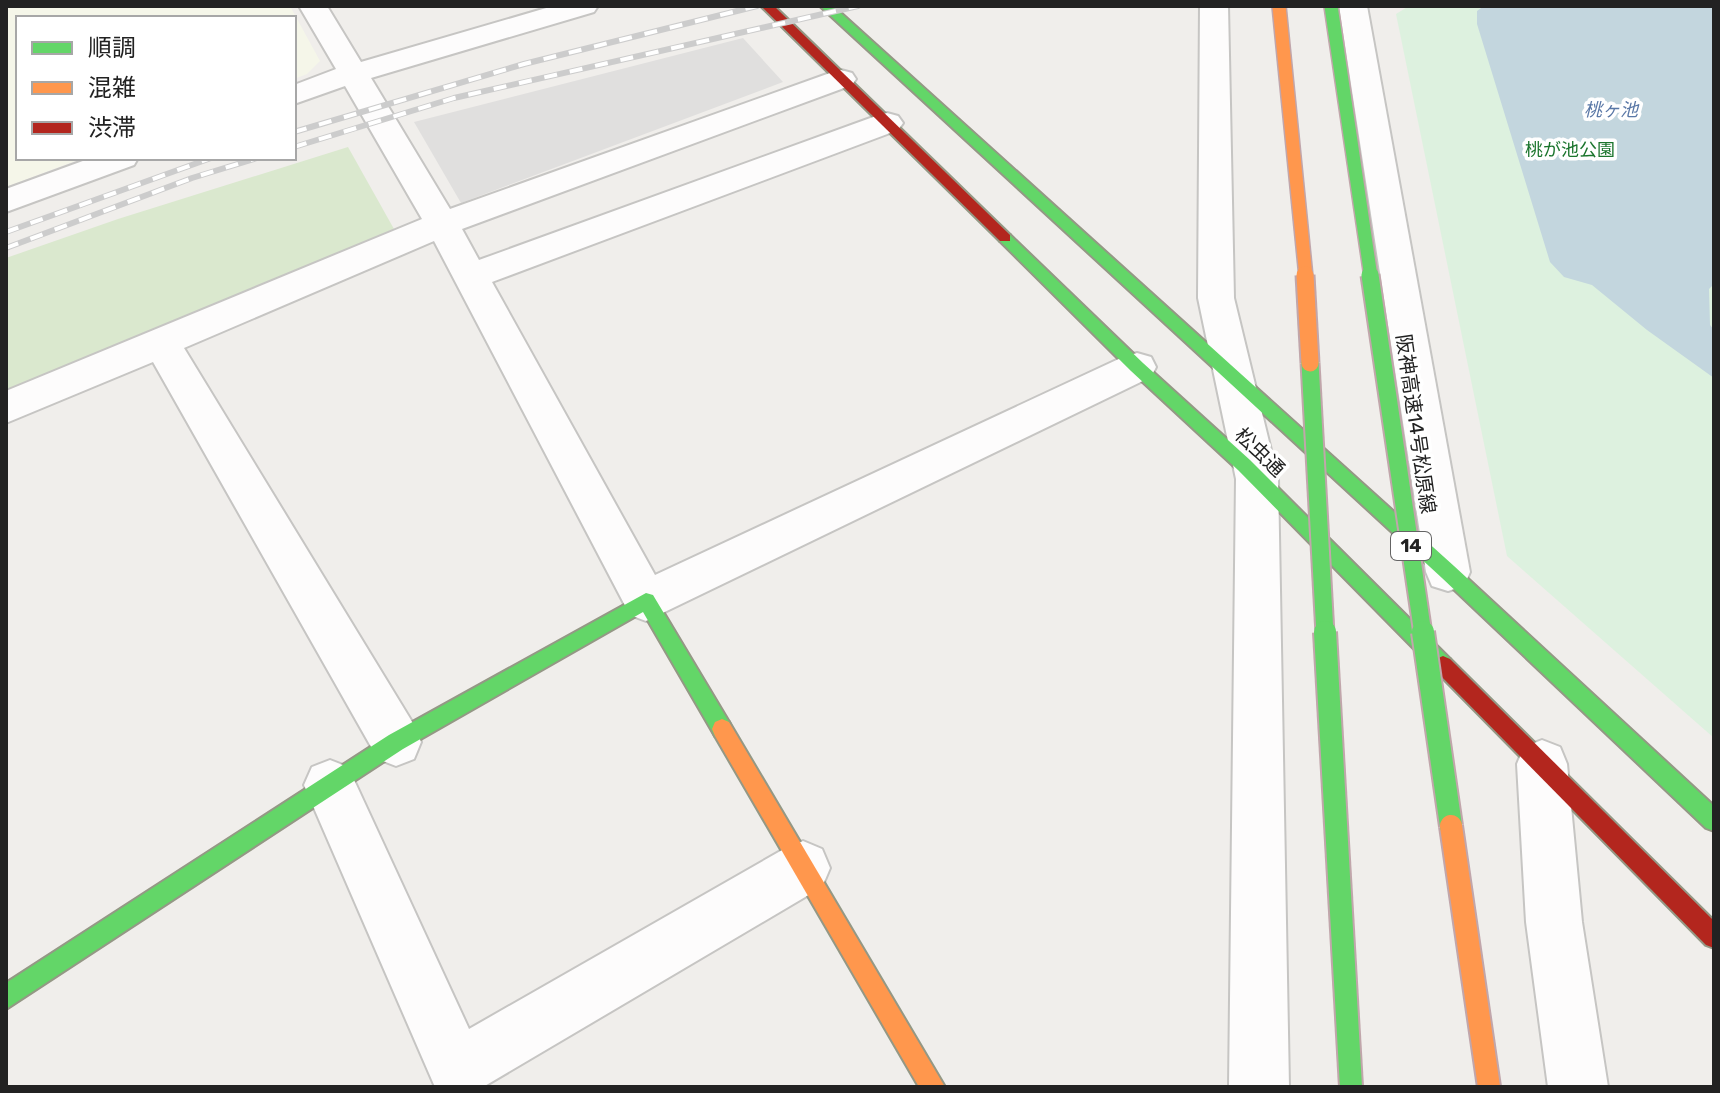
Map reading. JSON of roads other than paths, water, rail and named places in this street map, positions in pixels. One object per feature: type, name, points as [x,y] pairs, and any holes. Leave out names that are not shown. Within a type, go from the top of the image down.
[{"type":"main road","name":"松虫通","points":[[767,6],[1137,367],[1257,479],[1714,937]]},
{"type":"main road","name":"松虫通","points":[[826,6],[1448,572],[1714,820]]},
{"type":"main road","points":[[1279,6],[1304,248],[1351,1087]]},
{"type":"main road","name":"阪神高速14号松原線","points":[[1331,6],[1489,1087]]},
{"type":"main road","points":[[6,997],[396,742],[646,601],[933,1087]]},
{"type":"street","points":[[313,6],[442,224],[646,601],[1137,367]]},
{"type":"street","points":[[296,94],[351,74],[584,6]]},
{"type":"street","points":[[1214,6],[1216,298],[1257,479],[1259,1087]]},
{"type":"street","points":[[1353,6],[1448,572]]},
{"type":"street","points":[[6,408],[442,224],[841,79]]},
{"type":"street","points":[[470,277],[887,123]]},
{"type":"street","points":[[6,201],[117,160]]},
{"type":"street","points":[[161,342],[396,742]]},
{"type":"street","points":[[1542,764],[1554,922],[1578,1087]]},
{"type":"street","points":[[330,785],[457,1069],[803,868]]},
{"type":"water","name":"桃ヶ池","points":[[1484,6],[1714,6],[1714,284],[1709,289],[1710,325],[1714,330],[1714,378],[1647,330],[1592,285],[1564,277],[1550,262],[1477,24],[1477,11]]},
{"type":"railway","points":[[296,131],[524,64],[757,6]]},
{"type":"railway","points":[[296,146],[454,98],[858,6]]},
{"type":"railway","points":[[6,232],[205,160]]},
{"type":"railway","points":[[6,248],[192,178],[250,160]]},
{"type":"park label","name":"桃が池公園","points":[[1570,150]]}]
